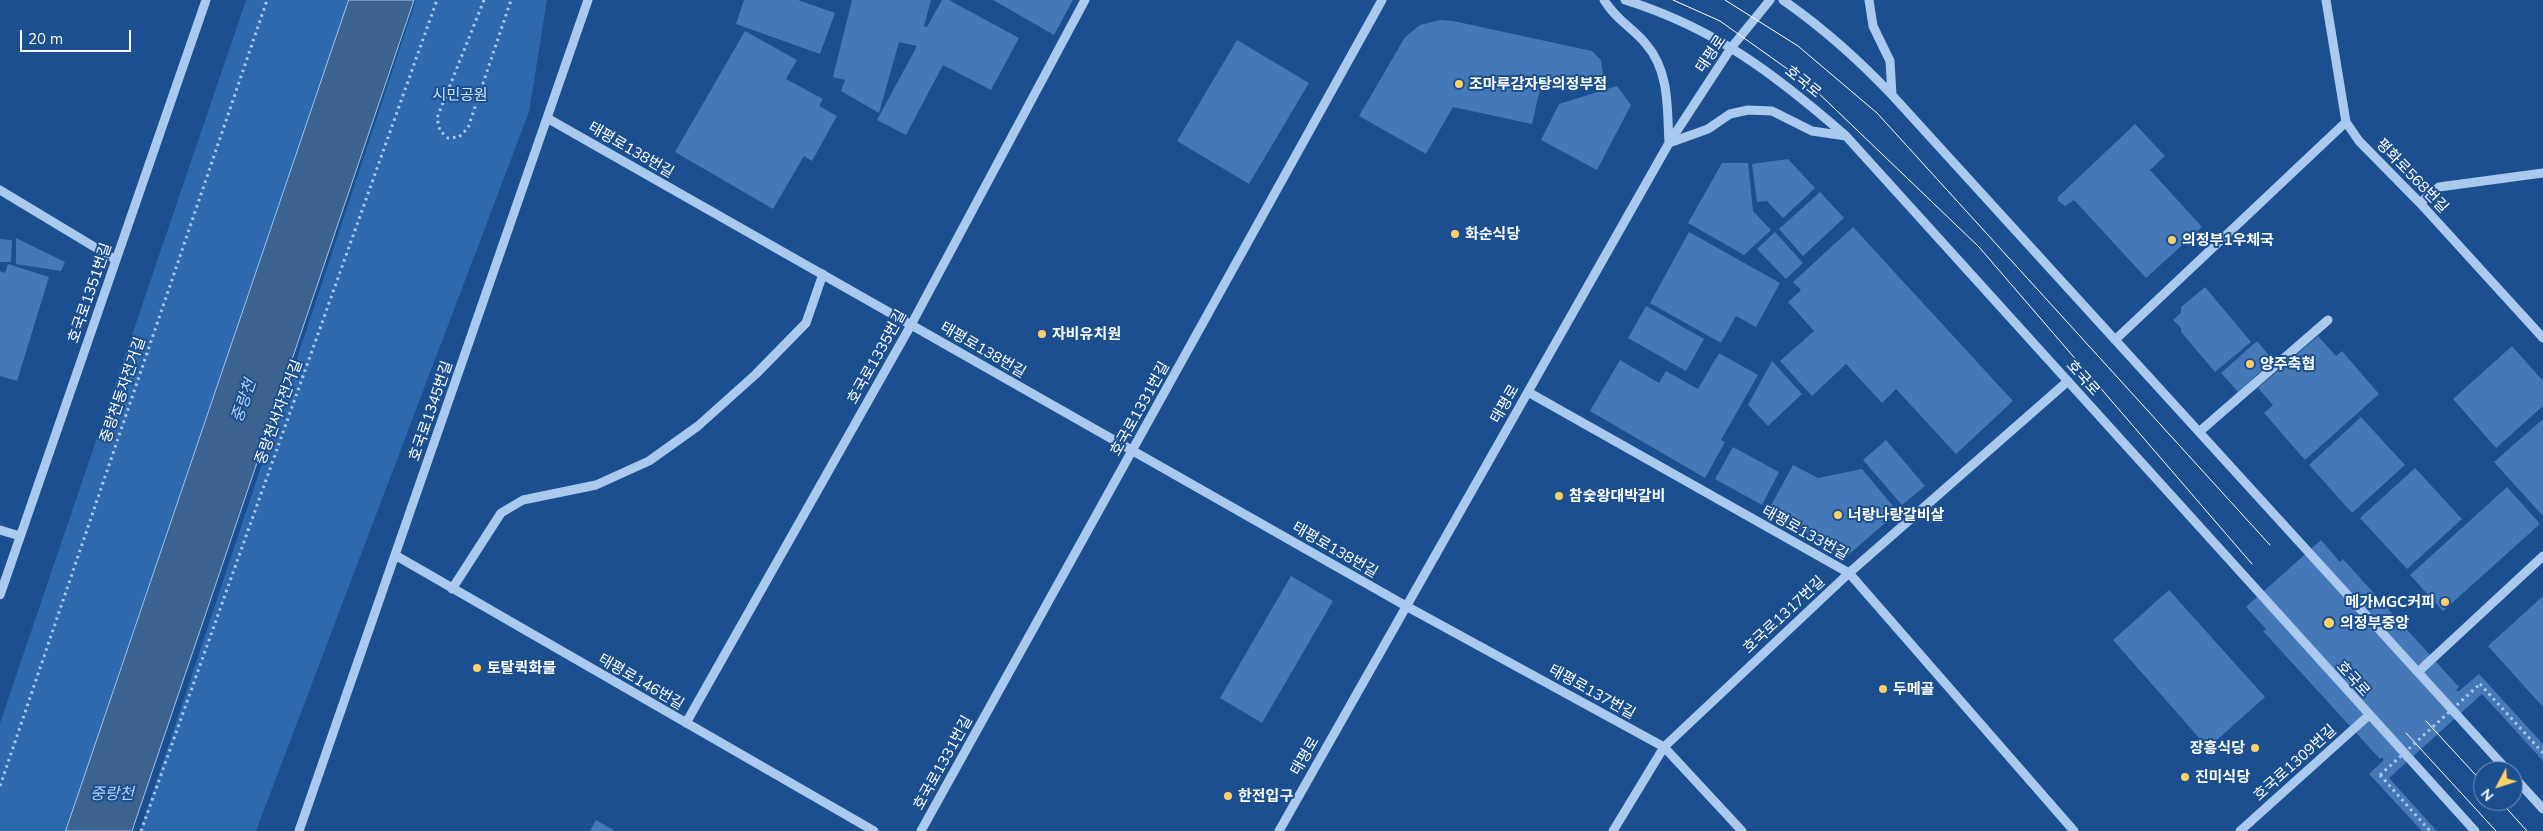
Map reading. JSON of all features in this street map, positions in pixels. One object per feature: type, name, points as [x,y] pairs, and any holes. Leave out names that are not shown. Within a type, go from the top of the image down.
[{"type":"street","name":"호국로1351번길","points":[[0,595],[206,0]]},
{"type":"street","name":"호국로1345번길","points":[[299,831],[588,0]]},
{"type":"street","name":"호국로1335번길","points":[[686,724],[911,324],[1085,0]]},
{"type":"street","name":"호국로1331번길","points":[[921,831],[1382,0]]},
{"type":"street","points":[[1604,0],[1614,15],[1647,44],[1660,64],[1665,82],[1669,143],[1708,129],[1730,114],[1748,110],[1772,111],[1812,131],[1846,136]]},
{"type":"street","name":"호국로","points":[[1625,0],[1664,13],[1731,48],[1766,70],[1846,136],[2368,716],[2475,831]]},
{"type":"street","name":"태평로","points":[[1278,831],[1669,143],[1731,48],[1770,0]]},
{"type":"street","points":[[1783,0],[1820,26],[1864,65],[2499,761]]},
{"type":"street","points":[[1869,0],[1873,26],[1890,61],[1892,95]]},
{"type":"street","name":"평화로568번길","points":[[2326,0],[2346,122],[2359,141],[2420,203],[2543,338]]},
{"type":"street","name":"태평로138번길","points":[[547,118],[1406,606]]},
{"type":"street","points":[[2115,340],[2346,122]]},
{"type":"street","points":[[2420,203],[2439,187],[2543,173]]},
{"type":"street","points":[[0,190],[116,260]]},
{"type":"street","points":[[452,589],[501,513],[524,500],[596,485],[649,460],[698,426],[756,374],[806,323],[823,274]]},
{"type":"street","points":[[2199,432],[2328,320]]},
{"type":"street","name":"호국로1317번길","points":[[1613,831],[1664,747],[1849,573],[2068,381]]},
{"type":"street","name":"태평로133번길","points":[[1528,392],[1849,573],[2074,831]]},
{"type":"street","points":[[0,530],[20,536]]},
{"type":"street","name":"태평로146번길","points":[[395,555],[874,831]]},
{"type":"street","points":[[2418,672],[2543,556]]},
{"type":"street","name":"태평로137번길","points":[[1406,606],[1664,747],[1742,831]]},
{"type":"street","name":"호국로1309번길","points":[[2240,831],[2368,716]]},
{"type":"street","points":[[2523,787],[2543,809]]},
{"type":"path","name":"중랑천동자전거길","points":[[0,786],[267,0]]},
{"type":"path","name":"중랑천서자전거길","points":[[141,831],[437,0]]},
{"type":"path","points":[[484,0],[437,118],[438,128],[448,138],[459,137],[468,128],[511,0]]},
{"type":"path","points":[[2430,831],[2380,775],[2480,684],[2543,753]]},
{"type":"green space","points":[[246,0],[349,0],[66,831],[0,831],[0,723]]},
{"type":"green space","name":"시민공원","points":[[416,0],[547,0],[529,112],[256,831],[140,831]]},
{"type":"water","name":"중랑천","points":[[349,0],[414,0],[132,831],[66,831]]},
{"type":"building","points":[[744,0],[798,0],[835,13],[820,54],[736,24]]},
{"type":"building","points":[[852,0],[931,0],[924,26],[927,27],[942,0],[949,0],[1019,38],[991,90],[943,65],[906,135],[877,120],[917,46],[899,42],[879,113],[841,91],[845,80],[833,77]]},
{"type":"building","points":[[993,0],[1073,0],[1054,35]]},
{"type":"building","points":[[1440,20],[1453,21],[1592,51],[1601,60],[1603,74],[1599,82],[1587,88],[1542,80],[1532,124],[1453,107],[1426,154],[1359,116],[1405,37],[1420,25]]},
{"type":"building","points":[[745,31],[797,60],[786,79],[823,99],[819,106],[837,116],[812,161],[804,156],[773,209],[675,152]]},
{"type":"building","points":[[1237,40],[1309,83],[1249,184],[1177,141]]},
{"type":"building","points":[[1617,86],[1631,105],[1597,170],[1541,140],[1559,104]]},
{"type":"building","points":[[2135,124],[2165,156],[2150,170],[2202,227],[2146,278],[2074,200],[2065,206],[2058,201],[2058,197]]},
{"type":"building","points":[[1788,159],[1815,188],[1783,218],[1767,201],[1757,202],[1752,164]]},
{"type":"building","points":[[1722,163],[1748,163],[1753,211],[1771,230],[1744,255],[1688,223]]},
{"type":"building","points":[[1820,192],[1844,218],[1803,256],[1779,229]]},
{"type":"building","points":[[1853,227],[2013,401],[1956,454],[1896,389],[1882,403],[1846,364],[1812,396],[1780,361],[1814,331],[1788,302],[1801,290],[1793,282]]},
{"type":"building","points":[[1689,232],[1780,283],[1756,327],[1736,316],[1721,343],[1650,303]]},
{"type":"building","points":[[1775,232],[1803,263],[1786,279],[1757,249]]},
{"type":"building","points":[[16,238],[65,262],[61,271],[16,264]]},
{"type":"building","points":[[0,239],[12,240],[11,262],[0,262]]},
{"type":"building","points":[[8,264],[49,277],[17,381],[0,376],[0,271],[5,273]]},
{"type":"building","points":[[2205,287],[2251,342],[2215,372],[2173,320],[2181,313],[2181,307]]},
{"type":"building","points":[[1646,306],[1704,339],[1686,371],[1628,338]]},
{"type":"building","points":[[2318,336],[2336,356],[2342,351],[2379,394],[2305,460],[2264,413],[2273,405],[2258,388]]},
{"type":"building","points":[[2257,341],[2273,360],[2238,392],[2221,373]]},
{"type":"building","points":[[2512,346],[2543,381],[2543,406],[2496,448],[2453,399]]},
{"type":"building","points":[[1719,353],[1758,375],[1721,440],[1725,442],[1705,478],[1590,411],[1620,360],[1659,383],[1666,371],[1698,389]]},
{"type":"building","points":[[1772,361],[1802,394],[1768,426],[1748,405]]},
{"type":"building","points":[[2361,417],[2405,465],[2352,513],[2309,465]]},
{"type":"building","points":[[2543,419],[2543,516],[2494,462]]},
{"type":"building","points":[[1886,440],[1925,486],[1902,505],[1863,460]]},
{"type":"building","points":[[1733,447],[1779,472],[1762,505],[1715,479]]},
{"type":"building","points":[[1793,465],[1818,478],[1862,469],[1898,512],[1847,556],[1768,511]]},
{"type":"building","points":[[2415,468],[2462,519],[2407,569],[2360,518]]},
{"type":"building","points":[[2507,487],[2540,524],[2443,611],[2410,575]]},
{"type":"building","name":"의정부중앙","points":[[2321,540],[2340,562],[2343,559],[2459,687],[2456,690],[2458,692],[2479,674],[2543,744],[2543,761],[2482,694],[2389,778],[2437,831],[2422,831],[2369,774],[2384,760],[2382,757],[2380,759],[2263,631],[2266,629],[2246,607]]},
{"type":"building","points":[[1291,576],[1333,601],[1262,723],[1220,698]]},
{"type":"building","points":[[2169,590],[2265,697],[2208,748],[2113,640]]},
{"type":"building","points":[[2543,596],[2543,707],[2488,646]]},
{"type":"building","points":[[596,820],[615,831],[590,831]]},
{"type":"tram line","points":[[1673,0],[1720,21],[1810,85],[1979,247],[2252,564]]},
{"type":"tram line","points":[[1725,0],[1798,46],[1877,113],[2270,545]]},
{"type":"tram line","points":[[2426,721],[2473,772]]},
{"type":"tram line","points":[[2406,733],[2496,831]]},
{"type":"tram line","points":[[2509,811],[2527,831]]},
{"type":"place","name":"조마루감자탕의정부점","points":[[1459,84]]},
{"type":"place","name":"화순식당","points":[[1455,234]]},
{"type":"place","name":"의정부1우체국","points":[[2172,240]]},
{"type":"place","name":"자비유치원","points":[[1042,334]]},
{"type":"place","name":"양주축협","points":[[2250,364]]},
{"type":"place","name":"참숯왕대박갈비","points":[[1559,496]]},
{"type":"place","name":"너랑나랑갈비살","points":[[1838,515]]},
{"type":"place","name":"메가MGC커피","points":[[2445,602]]},
{"type":"place","name":"의정부중앙","points":[[2329,623]]},
{"type":"place","name":"토탈퀵화물","points":[[477,668]]},
{"type":"place","name":"두메골","points":[[1883,689]]},
{"type":"place","name":"장흥식당","points":[[2255,748]]},
{"type":"place","name":"진미식당","points":[[2185,777]]},
{"type":"place","name":"한전입구","points":[[1228,796]]}]
